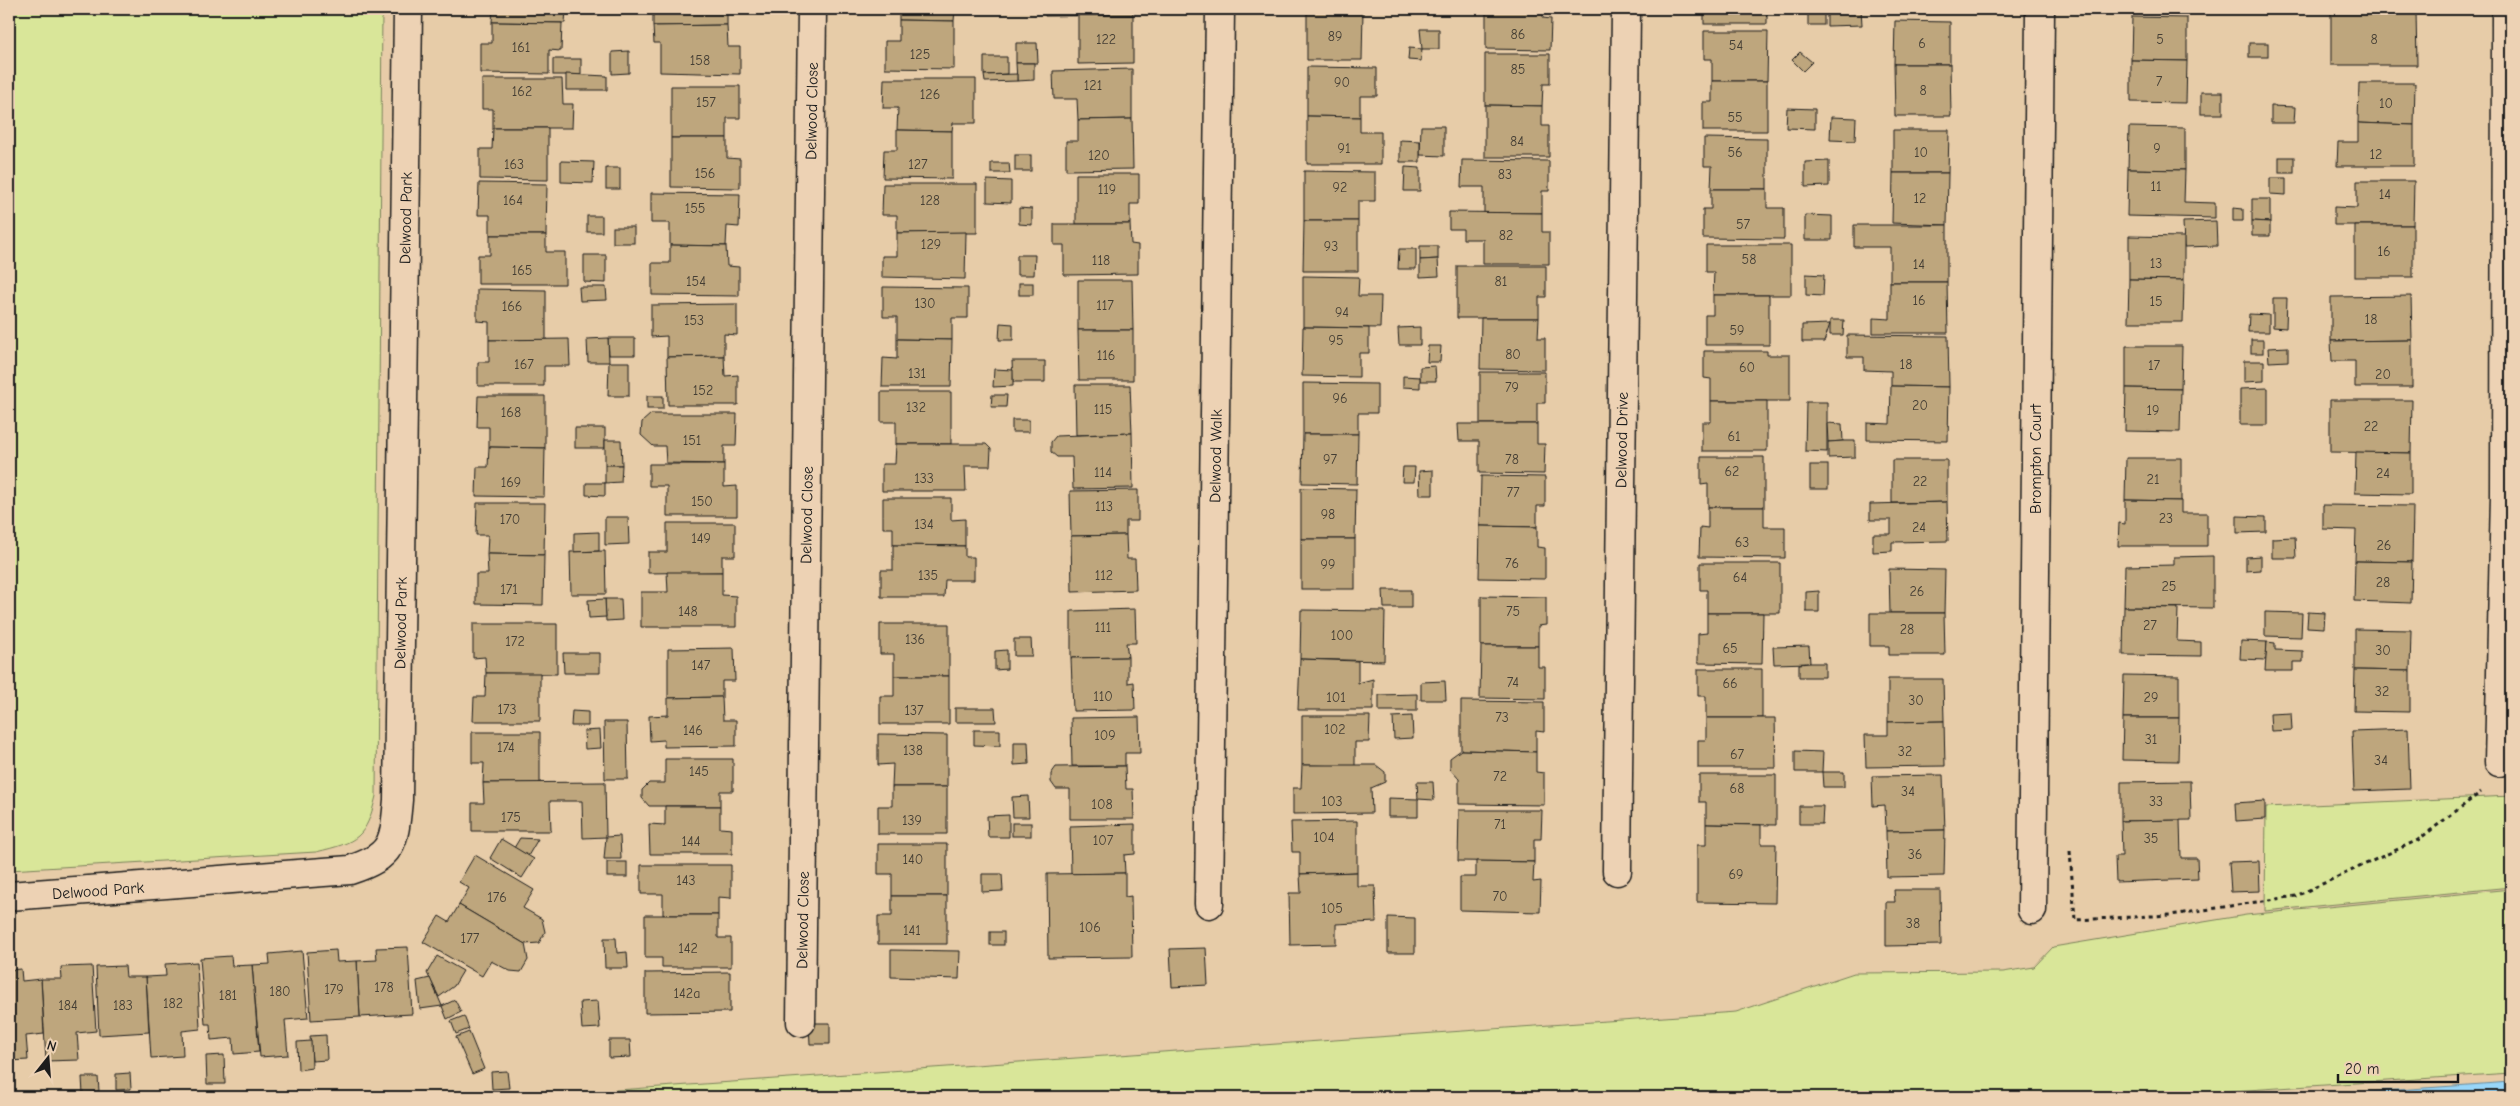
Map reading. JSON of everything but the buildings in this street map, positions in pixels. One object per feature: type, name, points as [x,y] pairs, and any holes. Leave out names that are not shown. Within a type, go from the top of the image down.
[{"type":"street","name":"Delwood Park","points":[[9,896],[350,870],[373,863],[386,851],[394,832],[398,800],[408,9]]},
{"type":"street","name":"Delwood Close","points":[[801,1022],[812,9]]},
{"type":"street","name":"Delwood Walk","points":[[1209,904],[1220,9]]},
{"type":"street","name":"Delwood Drive","points":[[1617,871],[1626,9]]},
{"type":"street","name":"Brompton Court","points":[[2032,910],[2040,9]]},
{"type":"street","points":[[2499,762],[2505,495],[2506,9]]},
{"type":"path","points":[[2069,849],[2075,920],[2171,915],[2296,896],[2418,840],[2480,792],[2489,791]]},
{"type":"green space","points":[[9,9],[382,9],[376,796],[364,830],[351,841],[342,845],[316,852],[9,870]]},
{"type":"green space","points":[[2511,796],[2511,887],[2265,911],[2266,807]]},
{"type":"green space","points":[[2511,889],[2511,1073],[2139,1097],[603,1097],[603,1091],[1736,1012],[1854,973],[2003,972],[2034,967],[2053,947],[2246,915]]},
{"type":"water","points":[[2511,1082],[2511,1097],[2296,1097]]}]
